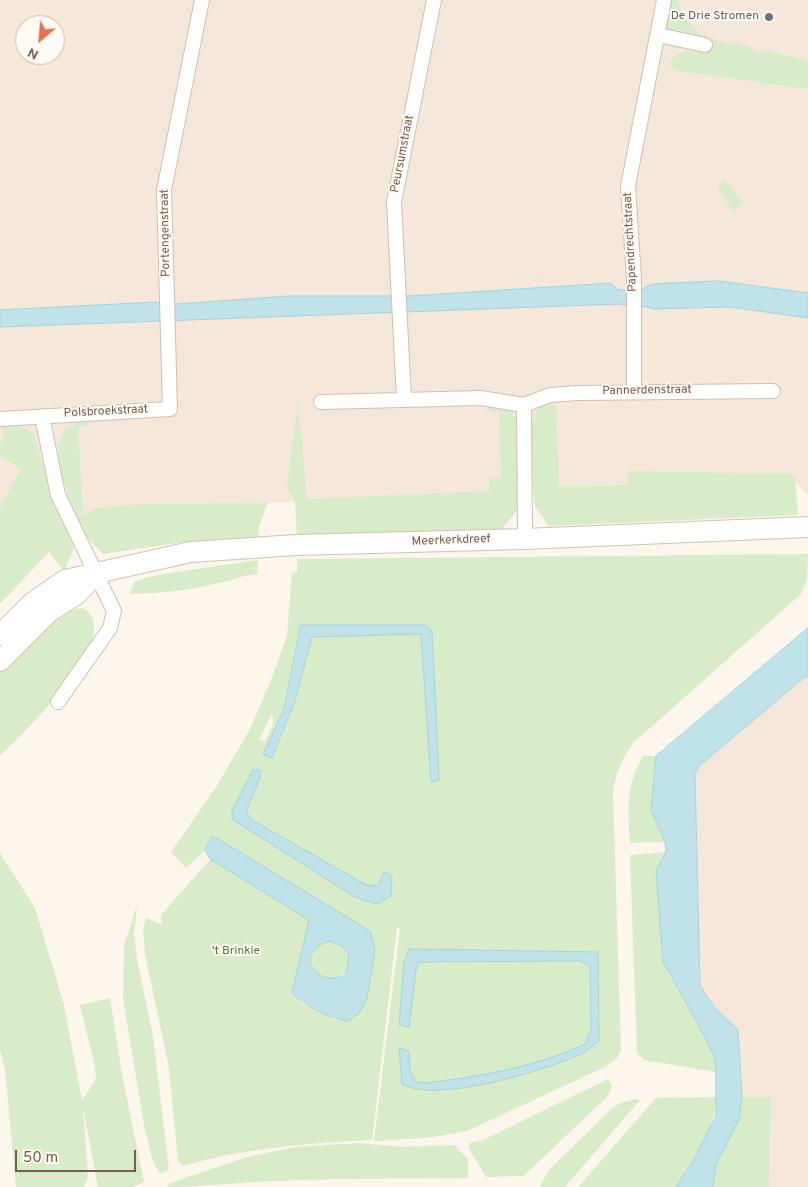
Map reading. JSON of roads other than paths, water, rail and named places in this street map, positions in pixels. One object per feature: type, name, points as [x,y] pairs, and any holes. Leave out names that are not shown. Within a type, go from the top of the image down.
[{"type":"main road","name":"Meerkerkdreef","points":[[0,635],[11,622],[50,589],[65,580],[191,552],[296,546],[808,527]]},
{"type":"main road","points":[[0,661],[36,624],[77,594],[96,573]]},
{"type":"street","name":"Portengenstraat","points":[[170,409],[164,190],[202,0]]},
{"type":"street","name":"Peursumstraat","points":[[404,400],[400,288],[394,202],[434,0]]},
{"type":"street","name":"Papendrechtstraat","points":[[634,391],[634,280],[628,186],[664,0]]},
{"type":"street","points":[[658,35],[705,45]]},
{"type":"street","name":"Pannerdenstraat","points":[[524,405],[550,395],[634,391],[773,391]]},
{"type":"street","points":[[321,402],[481,398],[524,405],[525,539]]},
{"type":"street","name":"Polsbroekstraat","points":[[0,418],[170,409]]},
{"type":"street","points":[[42,416],[58,495],[111,602],[114,617],[110,628],[58,702]]},
{"type":"water","points":[[719,281],[808,293],[808,318],[730,307],[653,309],[620,304],[0,327],[0,310],[155,302],[177,304],[288,296],[410,296],[611,283],[618,290],[642,289],[652,284]]},
{"type":"water","points":[[301,625],[424,625],[432,631],[439,780],[431,782],[421,634],[312,637],[295,701],[272,758],[263,754],[284,709]]},
{"type":"water","points":[[808,628],[808,677],[805,677],[699,766],[695,774],[700,986],[715,1008],[738,1030],[742,1097],[739,1120],[716,1165],[713,1187],[676,1187],[693,1161],[716,1116],[716,1072],[715,1059],[706,1039],[663,962],[656,871],[666,852],[665,842],[651,810],[656,756]]},
{"type":"water","points":[[253,770],[260,770],[260,778],[246,812],[252,820],[368,886],[378,885],[384,872],[392,876],[391,896],[377,904],[355,897],[232,819],[232,811]]},
{"type":"water","points":[[213,836],[370,931],[375,950],[367,998],[360,1012],[348,1021],[340,1020],[318,1011],[292,993],[309,920],[210,859],[205,850]],"holes":[[[329,941],[336,943],[348,953],[349,957],[345,975],[335,978],[318,974],[313,968],[311,961],[312,953],[318,946]]]},
{"type":"water","points":[[409,949],[598,952],[599,1041],[580,1055],[539,1070],[489,1083],[439,1090],[418,1089],[402,1084],[399,1048],[409,1051],[410,1070],[416,1082],[425,1083],[487,1074],[546,1059],[585,1044],[591,1031],[590,966],[580,961],[419,962],[416,970],[409,1027],[399,1025],[404,963]]},
{"type":"place","name":"De Drie Stromen","points":[[769,17]]},
{"type":"park label","name":"'t Brinkie","points":[[236,952]]}]
